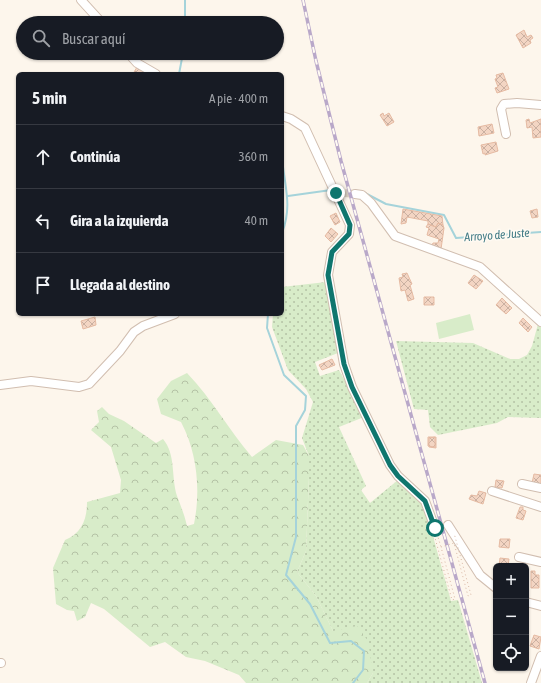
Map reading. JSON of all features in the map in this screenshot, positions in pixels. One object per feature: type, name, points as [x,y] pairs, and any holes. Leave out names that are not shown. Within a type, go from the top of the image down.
[{"type":"street","points":[[81,0],[96,16]]},
{"type":"street","points":[[134,60],[153,72]]},
{"type":"street","points":[[506,134],[501,109],[504,104],[516,103],[541,105]]},
{"type":"street","points":[[284,117],[291,119],[305,128],[350,225],[349,234],[332,252],[328,275],[344,364],[352,387],[390,465],[398,476],[425,501],[429,516],[435,528]]},
{"type":"street","points":[[336,193],[345,193]]},
{"type":"street","points":[[355,194],[362,195],[371,202],[395,236],[480,267],[541,322]]},
{"type":"street","points":[[0,384],[31,381],[79,387],[90,384],[120,351],[134,332],[143,326],[170,316]]},
{"type":"street","points":[[522,484],[541,488]]},
{"type":"street","points":[[492,490],[541,508]]},
{"type":"street","points":[[448,525],[480,574],[493,585]]},
{"type":"street","points":[[519,557],[541,562]]},
{"type":"street","points":[[529,603],[541,606]]},
{"type":"street","points":[[532,683],[541,656]]},
{"type":"path","points":[[429,516],[452,600],[455,599],[435,528]]},
{"type":"path","points":[[441,547],[454,543],[468,596],[471,595],[454,533]]},
{"type":"green space","points":[[326,282],[338,353],[315,362],[320,376],[339,370],[364,417],[339,427],[366,486],[361,490],[370,503],[398,480],[424,504],[451,601],[458,600],[482,683],[367,683],[373,673],[333,631],[316,596],[297,572],[306,551],[309,476],[309,456],[302,438],[313,402],[306,389],[288,370],[272,327],[273,316],[284,316],[284,287]]},
{"type":"green space","points":[[470,314],[474,330],[439,339],[436,323]]},
{"type":"green space","points":[[538,324],[541,327],[541,418],[508,417],[497,423],[438,435],[430,427],[428,410],[414,409],[396,341],[473,343],[510,359],[519,359],[527,355],[532,346]]},
{"type":"green space","points":[[187,373],[204,393],[252,457],[276,440],[303,445],[309,456],[306,551],[297,572],[316,596],[333,631],[357,626],[368,641],[373,673],[367,683],[246,683],[239,675],[205,661],[186,657],[165,642],[150,647],[104,609],[91,603],[85,617],[77,621],[74,611],[67,610],[56,604],[53,568],[65,540],[76,534],[85,520],[87,502],[120,493],[121,480],[111,447],[91,430],[99,422],[97,411],[102,407],[109,414],[124,421],[156,443],[163,439],[172,459],[175,489],[187,526],[194,524],[197,485],[191,446],[181,422],[161,414],[157,399],[171,381]]},
{"type":"building","points":[[524,30],[527,37],[531,35],[533,38],[530,40],[531,43],[523,48],[516,35]]},
{"type":"building","points":[[137,67],[145,72],[134,72]]},
{"type":"building","points":[[503,73],[509,89],[497,93],[495,88],[498,87],[495,79],[497,78],[496,75]]},
{"type":"building","points":[[383,113],[384,116],[389,113],[394,122],[387,126],[380,115]]},
{"type":"building","points":[[529,119],[530,123],[541,119],[541,137],[533,138],[532,127],[527,128],[526,120]]},
{"type":"building","points":[[492,124],[494,133],[479,136],[478,127]]},
{"type":"building","points":[[496,142],[498,151],[485,155],[485,153],[483,154],[481,145]]},
{"type":"building","points":[[403,209],[442,216],[443,225],[438,223],[436,227],[428,224],[428,221],[407,217],[406,223],[401,224]]},
{"type":"building","points":[[537,209],[538,217],[532,218],[530,211]]},
{"type":"building","points":[[336,213],[340,222],[335,225],[330,216]]},
{"type":"building","points":[[438,223],[443,225],[444,228],[441,249],[432,245],[433,243],[438,243],[439,239],[427,235],[429,228],[426,227],[428,224],[436,227]]},
{"type":"building","points":[[331,228],[338,234],[331,242],[325,236]]},
{"type":"building","points":[[407,273],[412,284],[410,285],[414,299],[408,301],[405,290],[401,291],[399,278],[403,277],[402,274]]},
{"type":"building","points":[[474,275],[483,281],[476,289],[468,283]]},
{"type":"building","points":[[424,297],[434,297],[434,305],[424,305]]},
{"type":"building","points":[[502,298],[512,308],[506,314],[496,305]]},
{"type":"building","points":[[95,317],[96,325],[83,329],[81,321]]},
{"type":"building","points":[[523,318],[532,327],[528,332],[519,323]]},
{"type":"building","points":[[332,359],[335,365],[322,370],[319,365]]},
{"type":"building","points":[[428,437],[435,437],[435,447],[428,446]]},
{"type":"building","points":[[436,437],[436,448],[429,447],[429,438]]},
{"type":"building","points":[[534,474],[541,475],[541,485],[532,483]]},
{"type":"building","points":[[496,480],[504,481],[502,488],[495,487]]},
{"type":"building","points":[[479,491],[486,493],[483,504],[469,499],[471,495],[477,496]]},
{"type":"building","points":[[520,507],[523,507],[523,510],[526,511],[523,520],[516,518]]},
{"type":"building","points":[[500,539],[510,539],[509,548],[499,547]]},
{"type":"building","points":[[500,558],[509,559],[508,563],[499,563]]},
{"type":"building","points":[[531,571],[535,571],[535,575],[539,575],[539,588],[531,588]]},
{"type":"building","points":[[534,635],[541,637],[539,649],[530,646]]},
{"type":"waterway","points":[[185,0],[185,16]]},
{"type":"waterway","points":[[179,72],[182,60]]},
{"type":"waterway","name":"Arroyo de Juste","points":[[284,172],[287,195],[287,213],[284,226]]},
{"type":"waterway","name":"Arroyo de Juste","points":[[288,196],[331,190]]},
{"type":"waterway","name":"Arroyo de Juste","points":[[365,193],[386,204],[444,215],[456,238],[541,232]]},
{"type":"waterway","points":[[268,316],[267,328],[284,375],[306,396],[305,410],[296,426],[296,537],[286,575],[310,604],[330,643],[351,641],[364,651],[363,670],[353,683]]},
{"type":"tunnel","points":[[345,193],[355,194]]},
{"type":"railway","points":[[303,0],[316,61],[341,161],[485,683]]},
{"type":"route","points":[[336,193],[350,225],[349,234],[332,252],[328,275],[344,364],[352,387],[390,465],[398,476],[425,501],[429,516],[435,528]]}]
